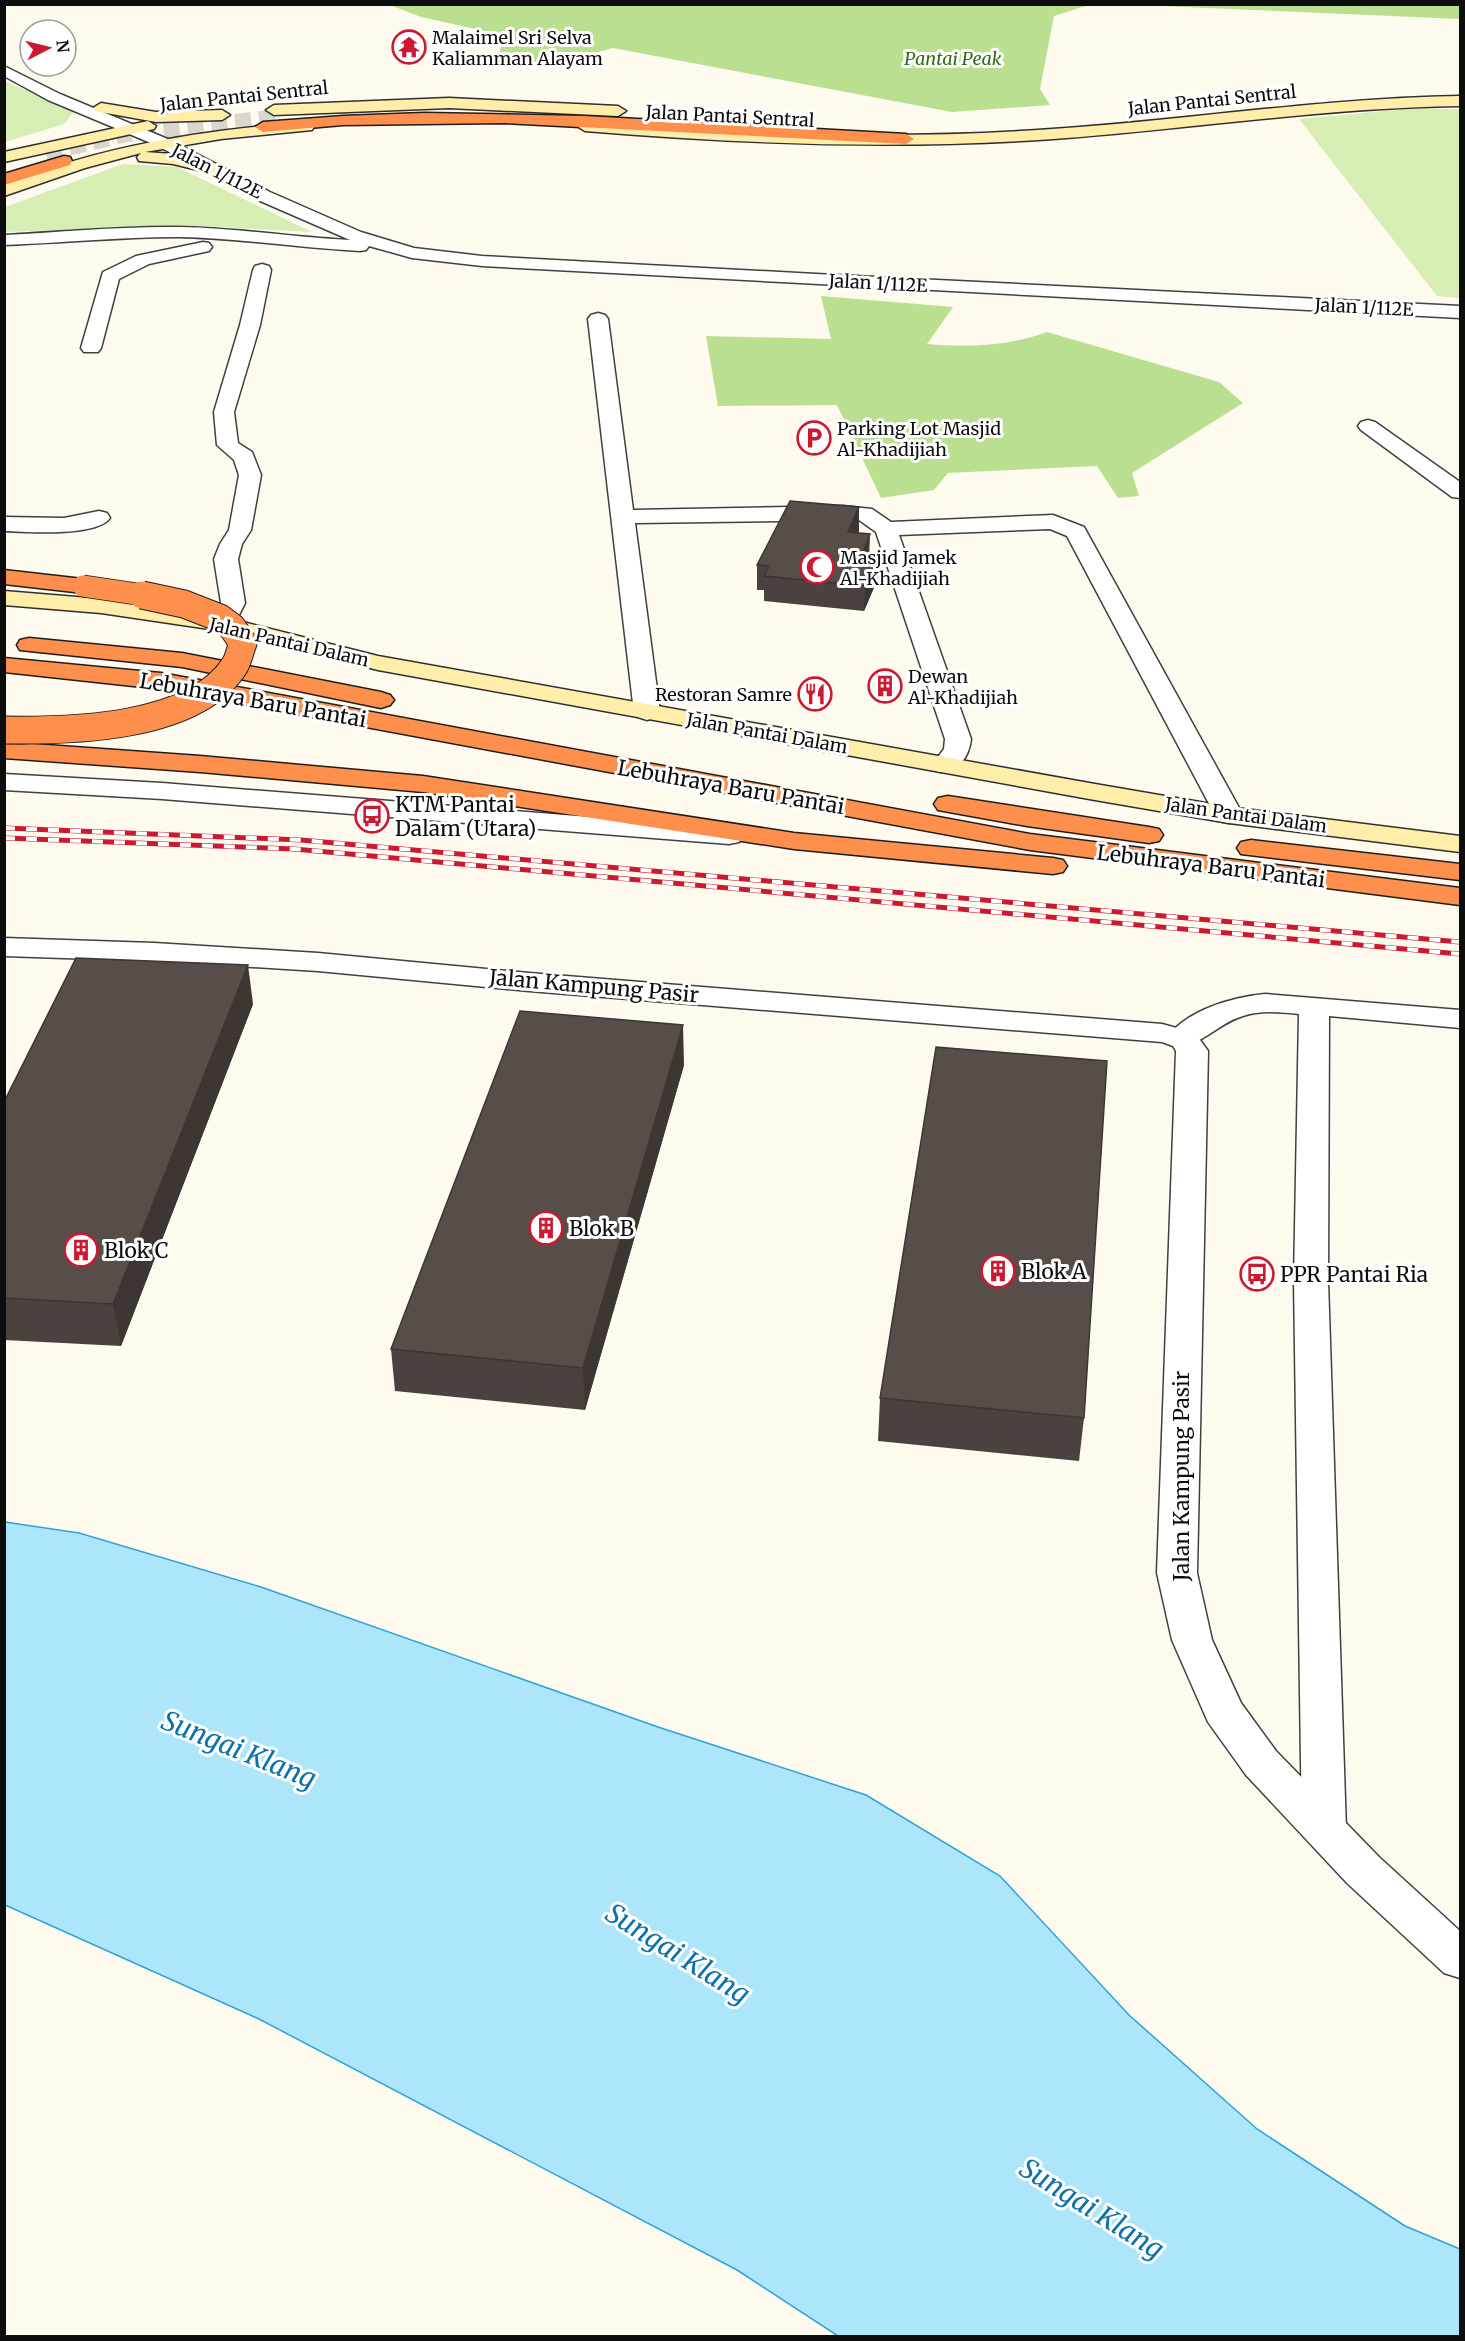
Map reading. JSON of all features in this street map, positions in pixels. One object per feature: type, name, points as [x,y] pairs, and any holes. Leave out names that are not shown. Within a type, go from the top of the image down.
[{"type":"highway","points":[[279,117],[405,110],[498,110],[902,135]]},
{"type":"highway","points":[[4,167],[46,153]]},
{"type":"highway","points":[[4,180],[64,161]]},
{"type":"highway","points":[[4,577],[83,586],[176,602],[207,613],[231,626],[243,643],[235,664],[222,681],[179,707],[150,717],[117,723],[4,730]]},
{"type":"highway","name":"Lebuhraya Baru Pantai","points":[[4,642],[182,660],[380,700],[1027,818],[1222,845],[1461,872]]},
{"type":"highway","name":"Lebuhraya Baru Pantai","points":[[4,665],[161,681],[1030,842],[1461,897]]},
{"type":"highway","points":[[4,750],[333,775],[525,798],[794,841],[1107,871],[1220,868]]},
{"type":"main road","name":"Jalan Pantai Sentral","points":[[4,191],[81,165],[169,142],[260,123],[412,121],[574,125],[838,141],[1172,112],[1461,93]]},
{"type":"main road","name":"Jalan Pantai Sentral","points":[[902,135],[1002,138],[1189,123],[1353,106],[1400,98],[1461,101]]},
{"type":"main road","points":[[12,155],[81,133],[92,126],[95,121],[94,109],[156,117],[229,114]]},
{"type":"main road","points":[[1172,112],[1189,123]]},
{"type":"main road","points":[[229,114],[212,122],[213,126],[233,131],[260,123]]},
{"type":"main road","name":"Jalan Pantai Sentral","points":[[12,155],[136,128],[229,114]]},
{"type":"main road","points":[[81,165],[155,157],[220,167],[217,147],[260,123]]},
{"type":"main road","points":[[12,155],[54,148],[75,149],[88,156],[81,165]]},
{"type":"main road","name":"Jalan Pantai Dalam","points":[[4,598],[102,606],[223,624],[378,663],[945,765],[1229,815],[1461,844]]},
{"type":"street","points":[[4,64],[94,109]]},
{"type":"street","points":[[4,70],[24,82],[94,109]]},
{"type":"street","name":"Jalan 1/112E","points":[[94,109],[220,167],[264,196],[355,236],[392,248],[436,257],[1461,312]]},
{"type":"street","points":[[4,242],[166,233],[228,234],[300,243],[392,248]]},
{"type":"street","points":[[91,348],[110,276],[127,266],[179,250],[220,242],[228,234]]},
{"type":"street","points":[[4,242],[152,244],[179,250]]},
{"type":"street","points":[[223,624],[233,603],[226,559],[231,544],[240,530],[250,475],[244,457],[228,446],[224,412],[250,325],[262,270]]},
{"type":"street","points":[[598,319],[647,712]]},
{"type":"street","points":[[1368,426],[1461,492]]},
{"type":"street","points":[[622,517],[843,513],[864,514],[886,529],[958,739],[957,750],[945,765]]},
{"type":"street","points":[[4,524],[54,527],[82,524],[99,518]]},
{"type":"street","points":[[886,529],[1053,522],[1076,532],[1229,815]]},
{"type":"street","points":[[4,783],[162,791],[794,841]]},
{"type":"street","name":"Jalan Kampung Pasir","points":[[4,947],[154,952],[318,962],[553,984],[1162,1033],[1182,1038],[1189,1044],[1192,1051],[1177,1573],[1192,1640],[1223,1711],[1261,1763],[1363,1870],[1461,1959]]},
{"type":"street","points":[[1182,1038],[1217,1014],[1238,1006],[1270,1003],[1461,1019]]},
{"type":"street","points":[[1314,1006],[1311,1281],[1324,1830]]},
{"type":"green space","points":[[1138,4],[1460,4],[1460,19],[1138,5]]},
{"type":"green space","name":"Pantai Peak","points":[[390,5],[1089,5],[1054,16],[1040,89],[1050,105],[952,112],[613,48],[544,67],[499,57],[503,35],[421,17]]},
{"type":"green space","points":[[5,81],[74,111],[64,124],[5,142]]},
{"type":"green space","points":[[1406,109],[1460,109],[1460,298],[1437,296],[1299,119]]},
{"type":"green space","points":[[123,164],[177,167],[312,232],[182,225],[5,232],[5,207]]},
{"type":"green space","points":[[821,296],[953,307],[927,344],[988,345],[1017,341],[1047,332],[1219,382],[1243,403],[1132,473],[1139,496],[1118,498],[1097,466],[948,473],[934,490],[881,498],[837,405],[718,406],[706,336],[831,339]]},
{"type":"water","name":"Sungai Klang","points":[[5,1522],[79,1533],[261,1587],[658,1727],[866,1795],[1000,1876],[1129,2015],[1257,2129],[1405,2226],[1460,2249],[1460,2336],[838,2336],[737,2270],[259,2019],[5,1905]]},
{"type":"building","name":"Masjid Jamek Al-Khadijiah","points":[[790,501],[859,507],[848,532],[870,534],[863,552],[879,553],[865,586],[764,576],[769,566],[757,565]]},
{"type":"building","name":"Blok C","points":[[76,958],[248,965],[113,1304],[4,1298],[4,1102]]},
{"type":"building","name":"Blok B","points":[[520,1011],[683,1025],[583,1368],[391,1349]]},
{"type":"building","name":"Blok A","points":[[936,1047],[1107,1061],[1084,1418],[880,1398]]},
{"type":"tunnel","points":[[46,153],[127,134],[279,117]]},
{"type":"railway","points":[[4,828],[301,840],[1460,942]]},
{"type":"railway","points":[[4,838],[294,849],[1460,954]]},
{"type":"place","name":"Malaimel Sri Selva Kaliamman Alayam","points":[[409,47]]},
{"type":"place","name":"Parking Lot Masjid Al-Khadijiah","points":[[814,438]]},
{"type":"place","name":"Masjid Jamek Al-Khadijiah","points":[[817,567]]},
{"type":"place","name":"Dewan Al-Khadijiah","points":[[885,686]]},
{"type":"place","name":"Restoran Samre","points":[[815,694]]},
{"type":"place","name":"KTM Pantai Dalam (Utara)","points":[[372,816]]},
{"type":"place","name":"Blok B","points":[[546,1228]]},
{"type":"place","name":"Blok C","points":[[81,1250]]},
{"type":"place","name":"Blok A","points":[[998,1271]]},
{"type":"place","name":"PPR Pantai Ria","points":[[1257,1274]]}]
